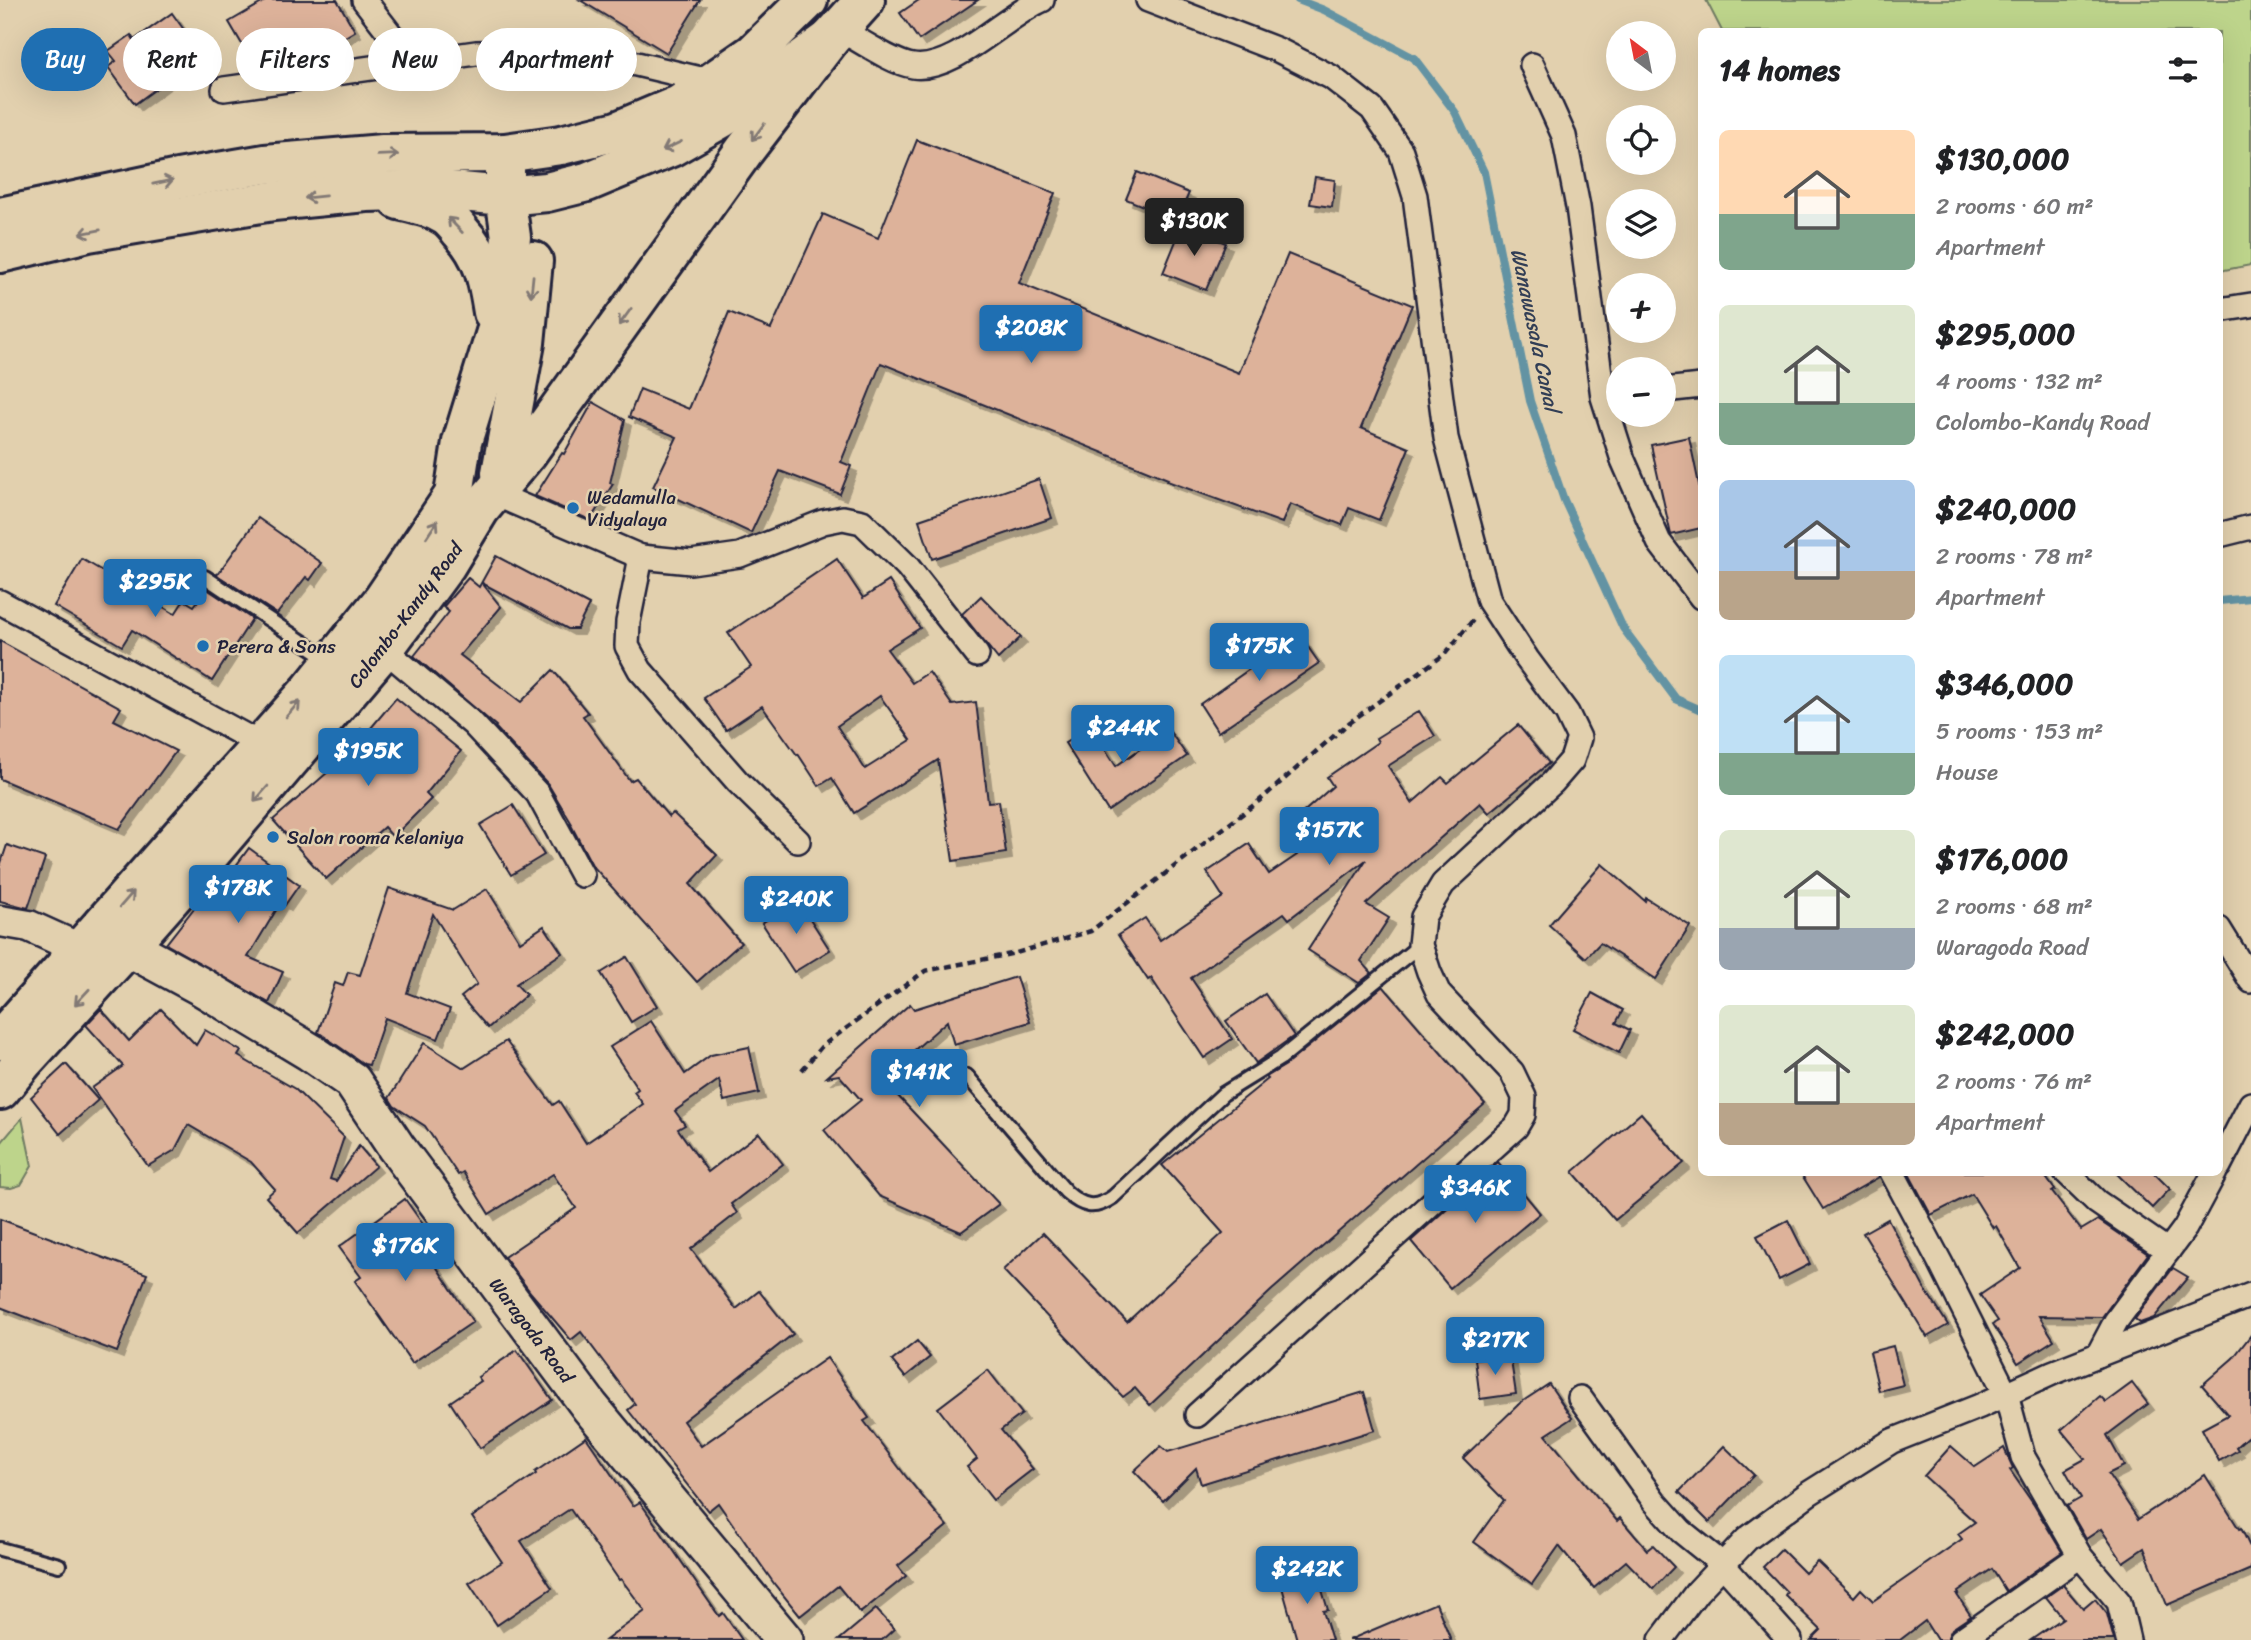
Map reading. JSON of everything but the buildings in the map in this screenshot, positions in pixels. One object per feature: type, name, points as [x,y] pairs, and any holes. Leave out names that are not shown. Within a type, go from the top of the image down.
[{"type":"highway","points":[[0,217],[178,179],[265,164],[383,154],[521,151],[617,131],[679,105],[713,82],[754,53],[808,0]]},
{"type":"highway","points":[[498,489],[536,441],[744,151],[834,34],[865,0]]},
{"type":"highway","points":[[0,253],[88,232],[273,201],[366,192],[439,190],[519,195],[587,182],[671,147],[722,118],[834,34]]},
{"type":"highway","name":"Colombo-Kandy Road","points":[[0,1040],[333,662],[390,591],[454,495],[462,442],[506,291],[511,237],[519,195],[521,151]]},
{"type":"highway","points":[[366,192],[428,207],[448,217],[479,254],[489,284],[496,332]]},
{"type":"highway","name":"Colombo-Kandy Road","points":[[0,1090],[128,947],[384,649],[446,565],[481,509],[498,489],[527,329],[533,274],[519,195]]},
{"type":"highway","points":[[82,950],[128,947]]},
{"type":"main road","name":"Waragoda Road","points":[[128,947],[213,993],[352,1081],[396,1147],[590,1406],[784,1640]]},
{"type":"street","points":[[363,0],[385,28]]},
{"type":"street","points":[[834,34],[912,66],[937,64],[979,41],[1028,6],[1042,0]]},
{"type":"street","points":[[1148,0],[1278,50],[1331,77],[1371,109],[1401,151],[1415,196],[1446,438],[1489,601],[1567,713],[1579,738],[1572,760],[1553,782],[1443,884],[1423,917],[1420,945],[1440,994],[1512,1072],[1524,1097],[1523,1115],[1517,1127],[1197,1415]]},
{"type":"street","points":[[462,55],[556,51],[628,61],[713,82]]},
{"type":"street","points":[[1532,65],[1563,136],[1606,367]]},
{"type":"street","points":[[224,89],[368,68]]},
{"type":"street","points":[[2223,309],[2251,305]]},
{"type":"street","points":[[1676,389],[1698,386]]},
{"type":"street","points":[[1617,427],[1623,460],[1659,542],[1698,593]]},
{"type":"street","points":[[498,489],[641,557],[691,562],[740,555],[823,522],[843,518],[862,522],[907,566],[977,655]]},
{"type":"street","points":[[2223,534],[2251,527]]},
{"type":"street","points":[[641,557],[628,622],[627,646],[640,670],[729,772],[798,841]]},
{"type":"street","points":[[0,602],[262,745]]},
{"type":"street","points":[[384,649],[473,724],[538,794],[582,875]]},
{"type":"street","points":[[0,921],[29,926],[82,950]]},
{"type":"street","points":[[2223,936],[2251,981]]},
{"type":"street","points":[[2223,1158],[2251,1104]]},
{"type":"street","points":[[1894,1176],[2006,1394],[2023,1457],[2080,1556],[2119,1601],[2128,1640]]},
{"type":"street","points":[[2070,1176],[2097,1202],[2168,1251]]},
{"type":"street","points":[[2098,1355],[2116,1321],[2185,1228],[2213,1176]]},
{"type":"street","points":[[1661,1640],[1697,1592],[1747,1539],[1808,1493],[1892,1441],[2251,1295]]},
{"type":"street","points":[[1580,1398],[1655,1502],[1681,1531],[1722,1564],[1790,1640]]},
{"type":"street","points":[[1961,1640],[2080,1556]]},
{"type":"lane","points":[[205,577],[333,662]]},
{"type":"lane","points":[[967,1076],[1066,1192],[1077,1201],[1101,1205],[1223,1094],[1281,1058],[1420,945]]},
{"type":"lane","points":[[0,1549],[59,1565]]},
{"type":"path","points":[[802,1070],[822,1045],[925,971],[1016,953],[1091,930],[1259,801],[1350,722],[1445,654],[1489,601]]},
{"type":"green space","points":[[1706,0],[2251,0],[2251,265],[2223,270],[2223,28],[1720,28]]},
{"type":"green space","points":[[22,1118],[32,1166],[21,1185],[0,1187],[0,1144]]},
{"type":"waterway","name":"Wanawasala Canal","points":[[1298,0],[1324,10],[1414,58],[1455,112],[1484,172],[1530,401],[1564,500],[1623,628],[1676,699],[1698,709]]},
{"type":"waterway","name":"Wanawasala Canal","points":[[2223,601],[2251,598]]},
{"type":"place","name":"Wedamulla Vidyalaya","points":[[573,508]]},
{"type":"place","name":"Perera & Sons","points":[[203,646]]},
{"type":"place","name":"Salon rooma kelaniya","points":[[273,837]]}]
